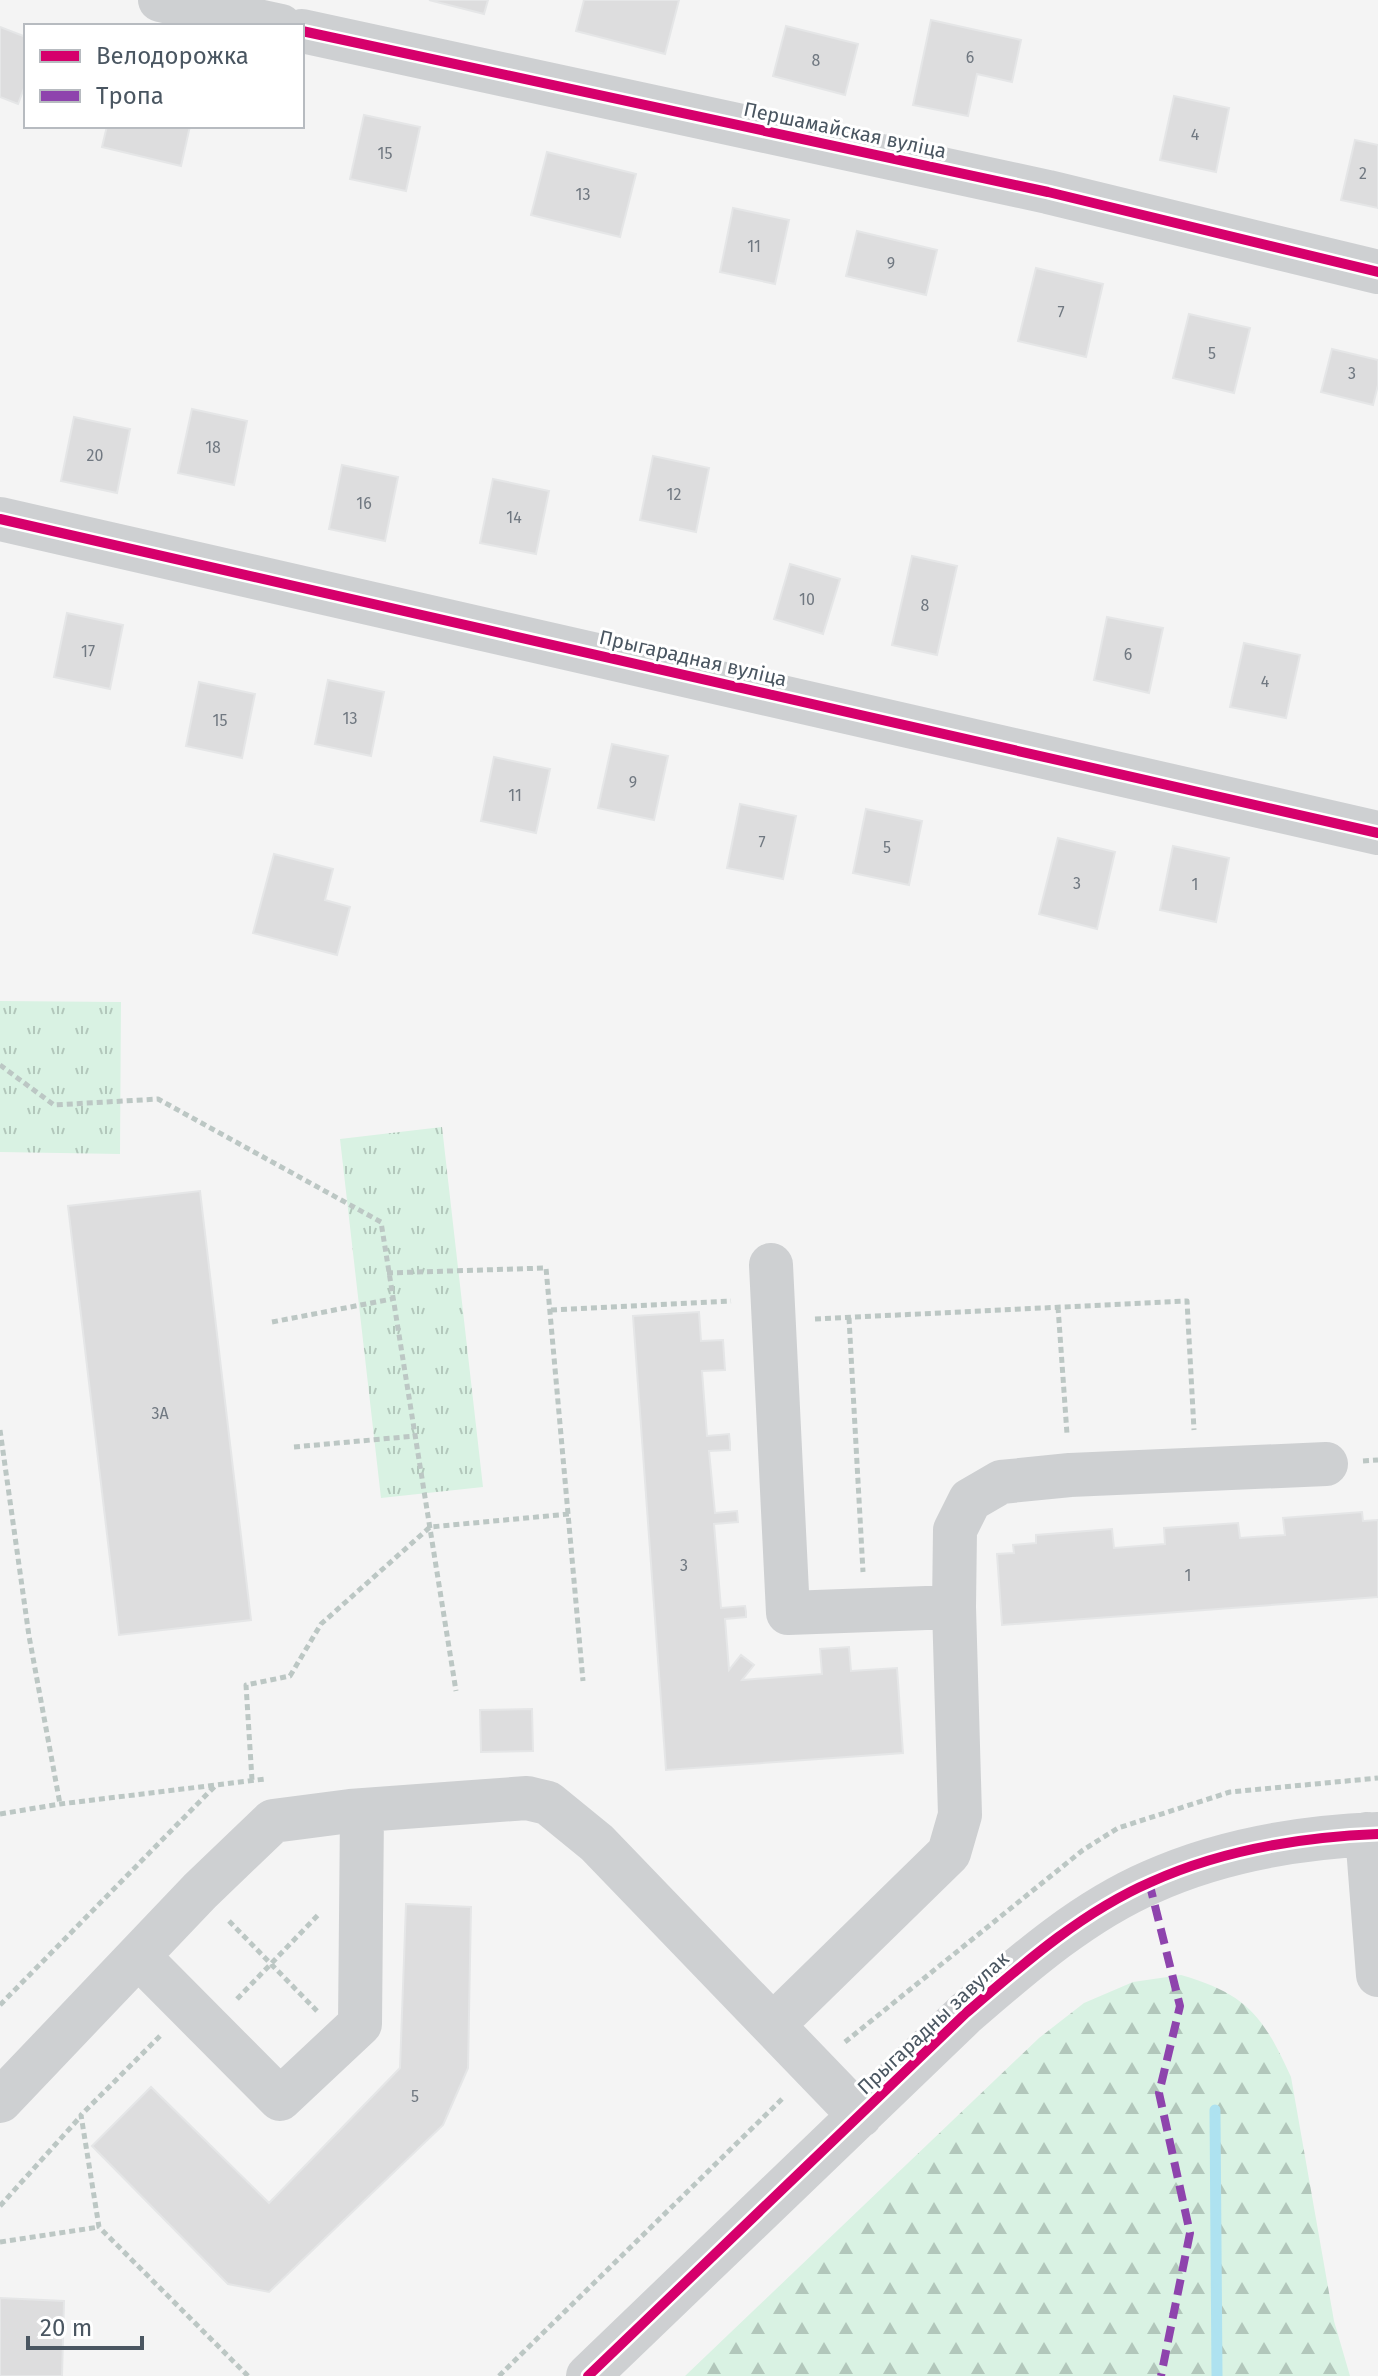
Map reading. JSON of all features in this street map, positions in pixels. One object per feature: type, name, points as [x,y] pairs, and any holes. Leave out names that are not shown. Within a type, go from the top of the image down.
[{"type":"street","points":[[160,0],[272,24]]},
{"type":"street","name":"Першамайская вуліца","points":[[304,31],[1048,192],[1378,272]]},
{"type":"street","name":"Прыгарадная вуліца","points":[[0,519],[1378,833]]},
{"type":"street","points":[[772,1295],[788,1613],[954,1607]]},
{"type":"street","points":[[774,2024],[949,1853],[960,1815],[955,1530],[970,1500],[1001,1482],[1070,1475],[1326,1464]]},
{"type":"street","points":[[0,2101],[200,1891],[273,1821],[527,1798],[548,1803],[597,1843],[860,2116]]},
{"type":"street","points":[[138,1956],[280,2099],[360,2024],[362,1811]]},
{"type":"street","points":[[1373,1834],[1378,1975]]},
{"type":"street","name":"Прыгарадны завулак","points":[[588,2376],[966,2013],[1031,1958],[1085,1919],[1149,1882],[1248,1849],[1373,1834]]},
{"type":"path","points":[[0,1065],[54,1105],[158,1099],[381,1222],[456,1691]]},
{"type":"path","points":[[387,1273],[546,1268],[583,1681]]},
{"type":"path","points":[[551,1310],[772,1295],[849,1318],[1187,1301],[1196,1469]]},
{"type":"path","points":[[272,1322],[392,1299]]},
{"type":"path","points":[[1058,1307],[1070,1475]]},
{"type":"path","points":[[849,1318],[865,1610]]},
{"type":"path","points":[[0,1430],[3,1475],[60,1804]]},
{"type":"path","points":[[294,1447],[415,1436]]},
{"type":"path","points":[[252,1780],[246,1685],[290,1676],[321,1624],[430,1527],[569,1514]]},
{"type":"path","points":[[0,1814],[267,1779]]},
{"type":"path","points":[[0,2005],[217,1785]]},
{"type":"path","points":[[0,2206],[81,2115],[199,2017],[270,1964],[361,1870]]},
{"type":"path","points":[[200,1891],[344,2039]]},
{"type":"path","points":[[81,2115],[99,2227],[248,2376]]},
{"type":"path","points":[[0,2242],[99,2227]]},
{"type":"green space","points":[[0,1001],[121,1002],[120,1154],[0,1152]]},
{"type":"green space","points":[[442,1127],[483,1487],[381,1498],[340,1139]]},
{"type":"green space","points":[[1181,1975],[1222,1990],[1250,2010],[1271,2038],[1291,2077],[1334,2321],[1350,2376],[685,2376],[1039,2038],[1084,2003],[1133,1982]]},
{"type":"building","points":[[429,0],[488,0],[484,14]]},
{"type":"building","points":[[584,0],[679,0],[665,54],[576,31]]},
{"type":"building","points":[[931,20],[1021,40],[1012,82],[977,74],[968,116],[913,105]]},
{"type":"building","points":[[786,26],[858,44],[845,95],[773,76]]},
{"type":"building","points":[[0,27],[24,36],[24,88],[18,104],[0,97]]},
{"type":"building","points":[[1174,96],[1229,108],[1216,172],[1160,160]]},
{"type":"building","points":[[364,115],[420,127],[406,191],[350,179]]},
{"type":"building","points":[[107,128],[190,128],[181,166],[102,147]]},
{"type":"building","points":[[1355,140],[1378,145],[1378,208],[1341,200]]},
{"type":"building","points":[[547,152],[636,174],[620,237],[531,215]]},
{"type":"building","points":[[733,208],[789,220],[775,284],[720,272]]},
{"type":"building","points":[[857,231],[937,250],[926,295],[846,276]]},
{"type":"building","points":[[1036,268],[1103,284],[1086,357],[1018,341]]},
{"type":"building","points":[[1189,314],[1250,328],[1234,393],[1173,378]]},
{"type":"building","points":[[1332,349],[1378,360],[1378,385],[1373,405],[1321,392]]},
{"type":"building","points":[[192,409],[247,421],[234,485],[178,473]]},
{"type":"building","points":[[74,417],[130,429],[117,493],[61,481]]},
{"type":"building","points":[[653,456],[709,468],[696,532],[640,520]]},
{"type":"building","points":[[342,465],[398,477],[385,541],[329,529]]},
{"type":"building","points":[[493,479],[549,491],[536,554],[480,543]]},
{"type":"building","points":[[912,556],[957,566],[937,655],[892,645]]},
{"type":"building","points":[[790,564],[840,579],[823,634],[774,619]]},
{"type":"building","points":[[67,613],[123,625],[110,689],[54,677]]},
{"type":"building","points":[[1107,617],[1163,628],[1149,693],[1094,680]]},
{"type":"building","points":[[1244,643],[1300,655],[1286,718],[1230,707]]},
{"type":"building","points":[[328,680],[384,692],[371,756],[315,744]]},
{"type":"building","points":[[199,682],[255,694],[242,758],[186,746]]},
{"type":"building","points":[[612,744],[668,756],[654,820],[598,808]]},
{"type":"building","points":[[494,757],[550,769],[536,833],[481,821]]},
{"type":"building","points":[[740,804],[796,816],[783,879],[727,868]]},
{"type":"building","points":[[866,809],[922,821],[909,885],[853,873]]},
{"type":"building","points":[[1058,838],[1115,852],[1097,929],[1039,914]]},
{"type":"building","points":[[1173,846],[1229,858],[1216,922],[1160,910]]},
{"type":"building","points":[[274,854],[333,869],[325,900],[350,907],[337,955],[253,933]]},
{"type":"building","points":[[200,1191],[251,1620],[119,1635],[68,1206]]},
{"type":"building","points":[[699,1312],[701,1341],[723,1340],[725,1370],[702,1371],[707,1436],[729,1434],[730,1443],[730,1450],[709,1451],[715,1513],[737,1511],[738,1522],[714,1524],[721,1608],[745,1606],[746,1612],[746,1617],[725,1619],[729,1670],[741,1655],[754,1665],[742,1680],[822,1674],[820,1649],[849,1647],[851,1671],[897,1668],[903,1753],[666,1770],[633,1316]]},
{"type":"building","points":[[1362,1512],[1363,1521],[1378,1520],[1378,1597],[1002,1625],[997,1554],[1014,1553],[1013,1545],[1036,1543],[1036,1535],[1112,1529],[1114,1548],[1165,1544],[1164,1528],[1238,1523],[1240,1538],[1285,1535],[1283,1518]]},
{"type":"building","points":[[532,1709],[533,1751],[481,1752],[480,1710]]},
{"type":"building","points":[[406,1904],[471,1907],[468,2068],[443,2125],[269,2292],[228,2284],[92,2146],[151,2087],[269,2203],[400,2068]]},
{"type":"building","points":[[0,2298],[64,2301],[62,2376],[0,2376]]},
{"type":"waterway","points":[[1215,2110],[1217,2376]]},
{"type":"marked path","points":[[1149,1882],[1180,2006],[1159,2093],[1190,2233],[1161,2376]]},
{"type":"cycle path","points":[[304,31],[1048,192],[1378,272]]},
{"type":"cycle path","points":[[0,519],[1378,833]]},
{"type":"cycle path","points":[[588,2376],[966,2013],[1077,1924],[1126,1894],[1206,1861],[1291,1842],[1378,1834]]}]
